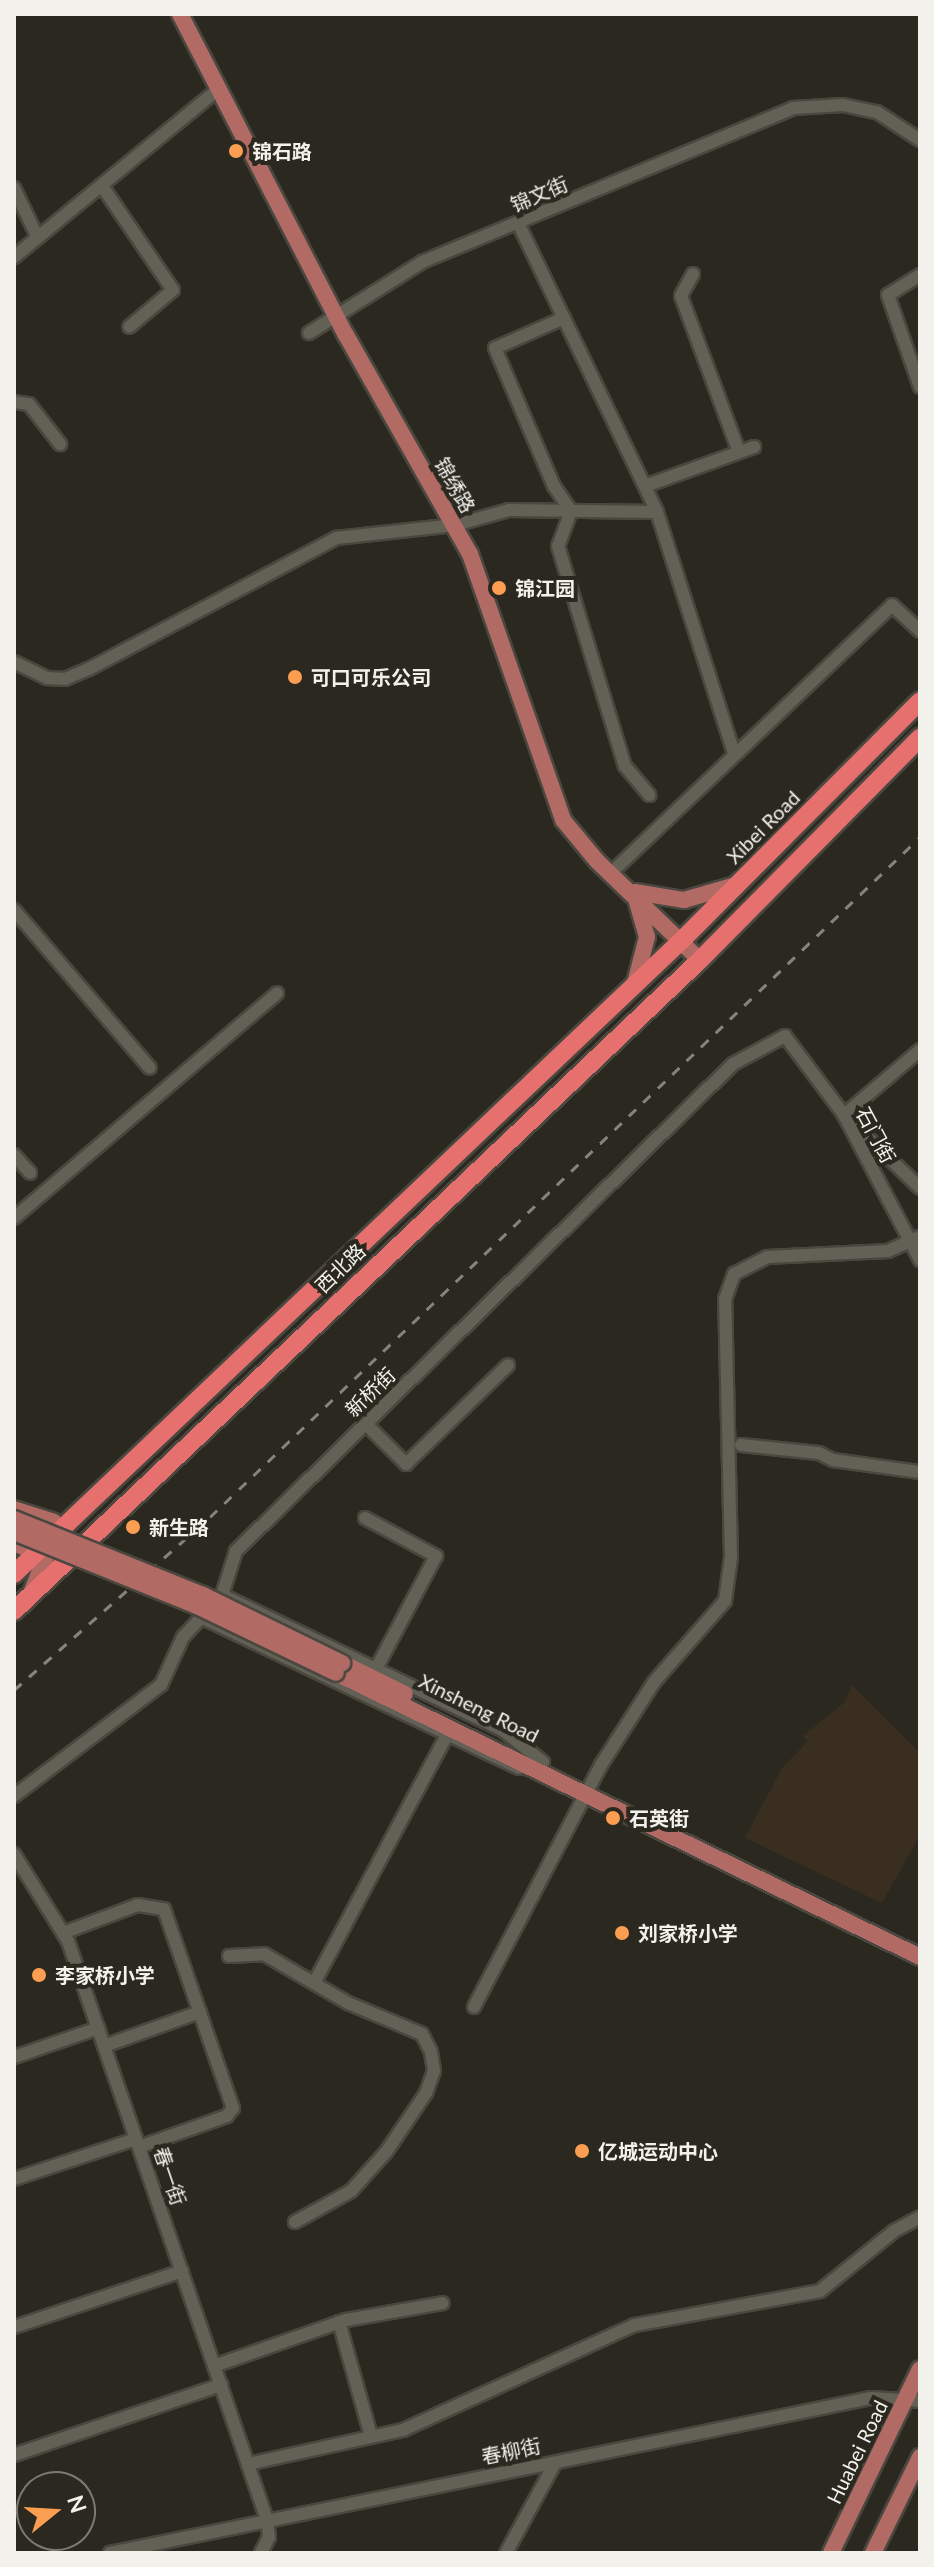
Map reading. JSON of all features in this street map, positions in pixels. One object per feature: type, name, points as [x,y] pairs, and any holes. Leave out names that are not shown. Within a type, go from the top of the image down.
[{"type":"highway","name":"Xibei Road","points":[[635,983],[920,701]]},
{"type":"highway","points":[[700,960],[920,738]]},
{"type":"highway","name":"西北路","points":[[14,1574],[50,1558],[700,960]]},
{"type":"highway","name":"西北路","points":[[14,1611],[29,1597],[50,1558],[50,1530],[79,1513],[635,983]]},
{"type":"main road","name":"锦绣路","points":[[180,14],[338,319],[455,525],[485,592],[554,800],[576,839],[700,960]]},
{"type":"main road","points":[[635,983],[647,937],[633,892],[684,900],[737,885]]},
{"type":"main road","points":[[14,1509],[50,1530]]},
{"type":"main road","name":"Xinsheng Road","points":[[14,1519],[203,1595],[339,1668]]},
{"type":"main road","name":"Xinsheng Road","points":[[14,1532],[339,1668],[920,1945]]},
{"type":"main road","points":[[14,1543],[50,1558]]},
{"type":"main road","name":"Xinsheng Road","points":[[589,1789],[920,1957]]},
{"type":"main road","name":"Huabei Road","points":[[831,2553],[912,2401],[920,2369]]},
{"type":"main road","points":[[873,2553],[920,2457]]},
{"type":"street","points":[[14,257],[220,88]]},
{"type":"street","name":"锦文街","points":[[309,333],[338,319],[422,262],[519,225],[793,108],[843,105],[877,112],[920,140]]},
{"type":"street","points":[[102,186],[173,290],[129,327]]},
{"type":"street","points":[[14,188],[38,238]]},
{"type":"street","points":[[519,225],[657,512],[734,753]]},
{"type":"street","points":[[693,274],[681,296],[739,452]]},
{"type":"street","points":[[920,275],[888,295],[920,387]]},
{"type":"street","points":[[564,318],[495,348],[554,486],[571,511]]},
{"type":"street","points":[[14,402],[29,404],[60,444]]},
{"type":"street","points":[[645,486],[754,447]]},
{"type":"street","points":[[14,662],[47,678],[65,679],[336,538],[455,525],[509,510],[657,512]]},
{"type":"street","points":[[571,511],[558,546],[625,766],[649,795]]},
{"type":"street","points":[[611,873],[892,605],[920,631]]},
{"type":"street","points":[[14,910],[150,1068]]},
{"type":"street","points":[[14,1218],[277,993]]},
{"type":"street","name":"石门街","points":[[785,1036],[844,1115],[915,1240],[920,1260]]},
{"type":"street","name":"新桥街","points":[[14,1796],[161,1685],[183,1637],[222,1595],[236,1551],[733,1064],[785,1036]]},
{"type":"street","points":[[920,1050],[844,1115],[920,1188]]},
{"type":"street","points":[[14,1155],[30,1173]]},
{"type":"street","points":[[474,2007],[589,1789],[654,1682],[718,1612],[729,1588],[725,1299],[734,1274],[767,1257],[888,1251],[915,1240]]},
{"type":"street","points":[[366,1424],[406,1464],[508,1365]]},
{"type":"street","points":[[741,1445],[819,1453],[833,1460],[920,1472]]},
{"type":"street","points":[[365,1518],[436,1556],[376,1669]]},
{"type":"street","points":[[222,1595],[504,1731],[541,1766]]},
{"type":"street","points":[[201,1617],[493,1760],[541,1766]]},
{"type":"street","points":[[314,1983],[446,1737]]},
{"type":"street","name":"春一街","points":[[14,1854],[63,1933],[267,2520]]},
{"type":"street","points":[[14,2179],[227,2116],[233,2108],[164,1909],[138,1905],[63,1933]]},
{"type":"street","points":[[229,1956],[264,1954],[314,1983],[422,2034],[434,2071],[426,2093],[371,2170],[351,2191],[295,2222]]},
{"type":"street","points":[[104,2046],[200,2012]]},
{"type":"street","points":[[14,2057],[98,2028]]},
{"type":"street","points":[[248,2464],[403,2430],[635,2325],[820,2291],[894,2231],[920,2217]]},
{"type":"street","points":[[14,2327],[182,2271]]},
{"type":"street","points":[[214,2366],[339,2322],[443,2303]]},
{"type":"street","points":[[339,2322],[371,2436]]},
{"type":"street","points":[[14,2455],[221,2385]]},
{"type":"street","name":"春柳街","points":[[110,2553],[161,2547],[267,2520],[871,2398],[912,2401]]},
{"type":"street","points":[[506,2553],[555,2463]]},
{"type":"street","points":[[261,2553],[269,2537],[267,2520]]},
{"type":"shaded area","points":[[852,1685],[920,1753],[920,1835],[882,1903],[745,1838],[782,1768],[808,1741],[803,1736],[845,1702]]},
{"type":"railway","points":[[14,1690],[210,1517],[920,837]]},
{"type":"place","name":"锦石路","points":[[236,151]]},
{"type":"place","name":"锦江园","points":[[499,588]]},
{"type":"place","name":"可口可乐公司","points":[[295,677]]},
{"type":"place","name":"新生路","points":[[133,1527]]},
{"type":"place","name":"石英街","points":[[613,1818]]},
{"type":"place","name":"刘家桥小学","points":[[622,1933]]},
{"type":"place","name":"李家桥小学","points":[[39,1975]]},
{"type":"place","name":"亿城运动中心","points":[[582,2151]]}]
